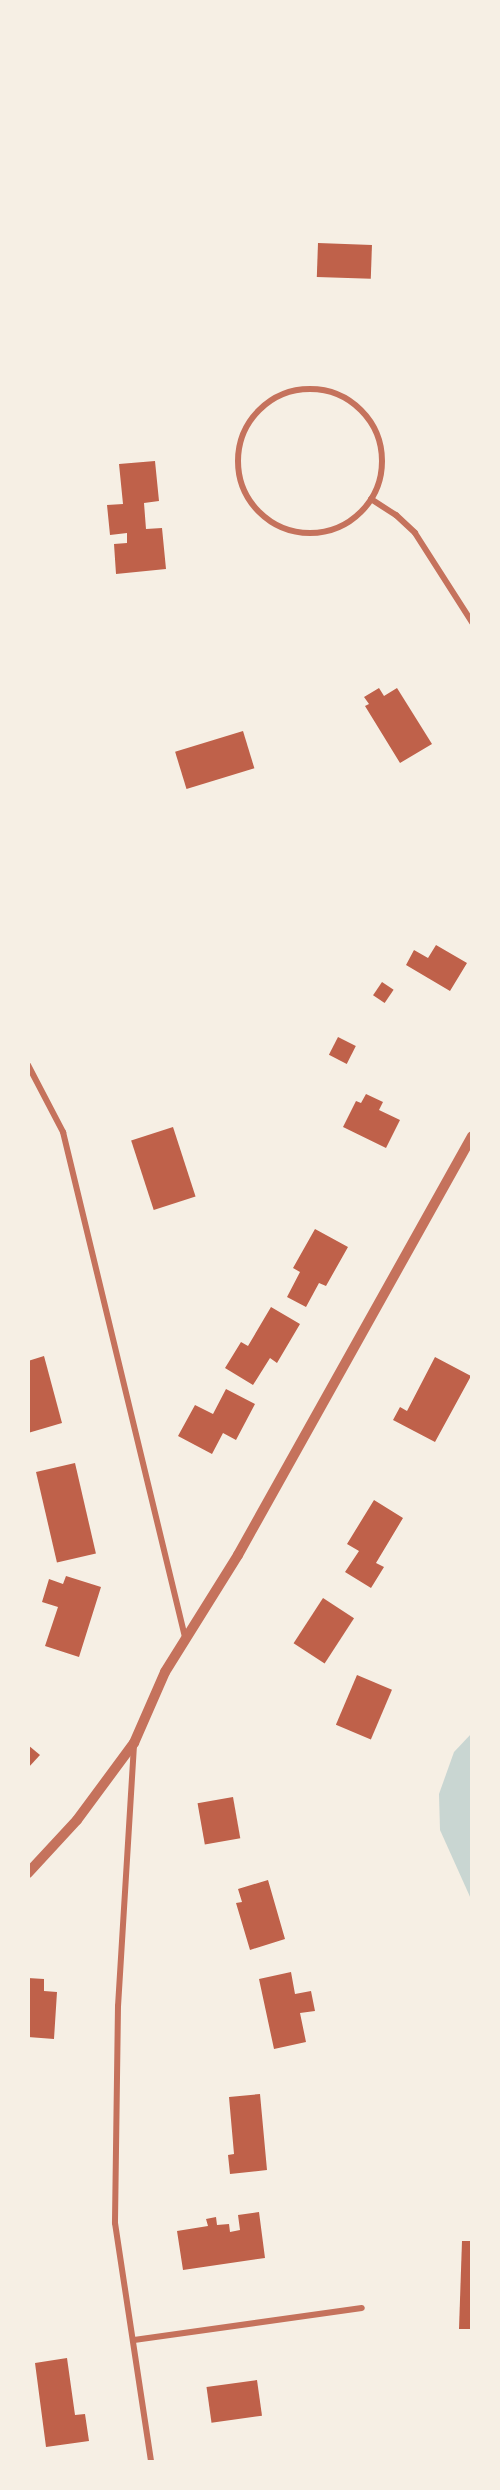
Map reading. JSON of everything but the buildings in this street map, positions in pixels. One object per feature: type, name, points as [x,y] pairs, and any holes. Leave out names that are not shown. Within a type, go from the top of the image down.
[{"type":"street","points":[[311,389],[344,398],[370,421],[380,441],[382,471],[371,499],[356,518],[323,533],[299,533],[276,526],[250,503],[240,483],[238,449],[245,427],[268,402],[289,392],[311,389]]},
{"type":"street","points":[[371,499],[396,515],[415,533],[471,622]]},
{"type":"street","points":[[28,1065],[63,1132],[185,1636]]},
{"type":"street","points":[[28,1873],[77,1820],[134,1743],[165,1672],[185,1636],[238,1555],[471,1136]]},
{"type":"street","points":[[134,1743],[118,2006],[116,2223],[151,2462]]},
{"type":"street","points":[[134,2340],[362,2308]]},
{"type":"shaded area","points":[[471,1734],[471,1899],[440,1830],[439,1794],[454,1752]]}]
